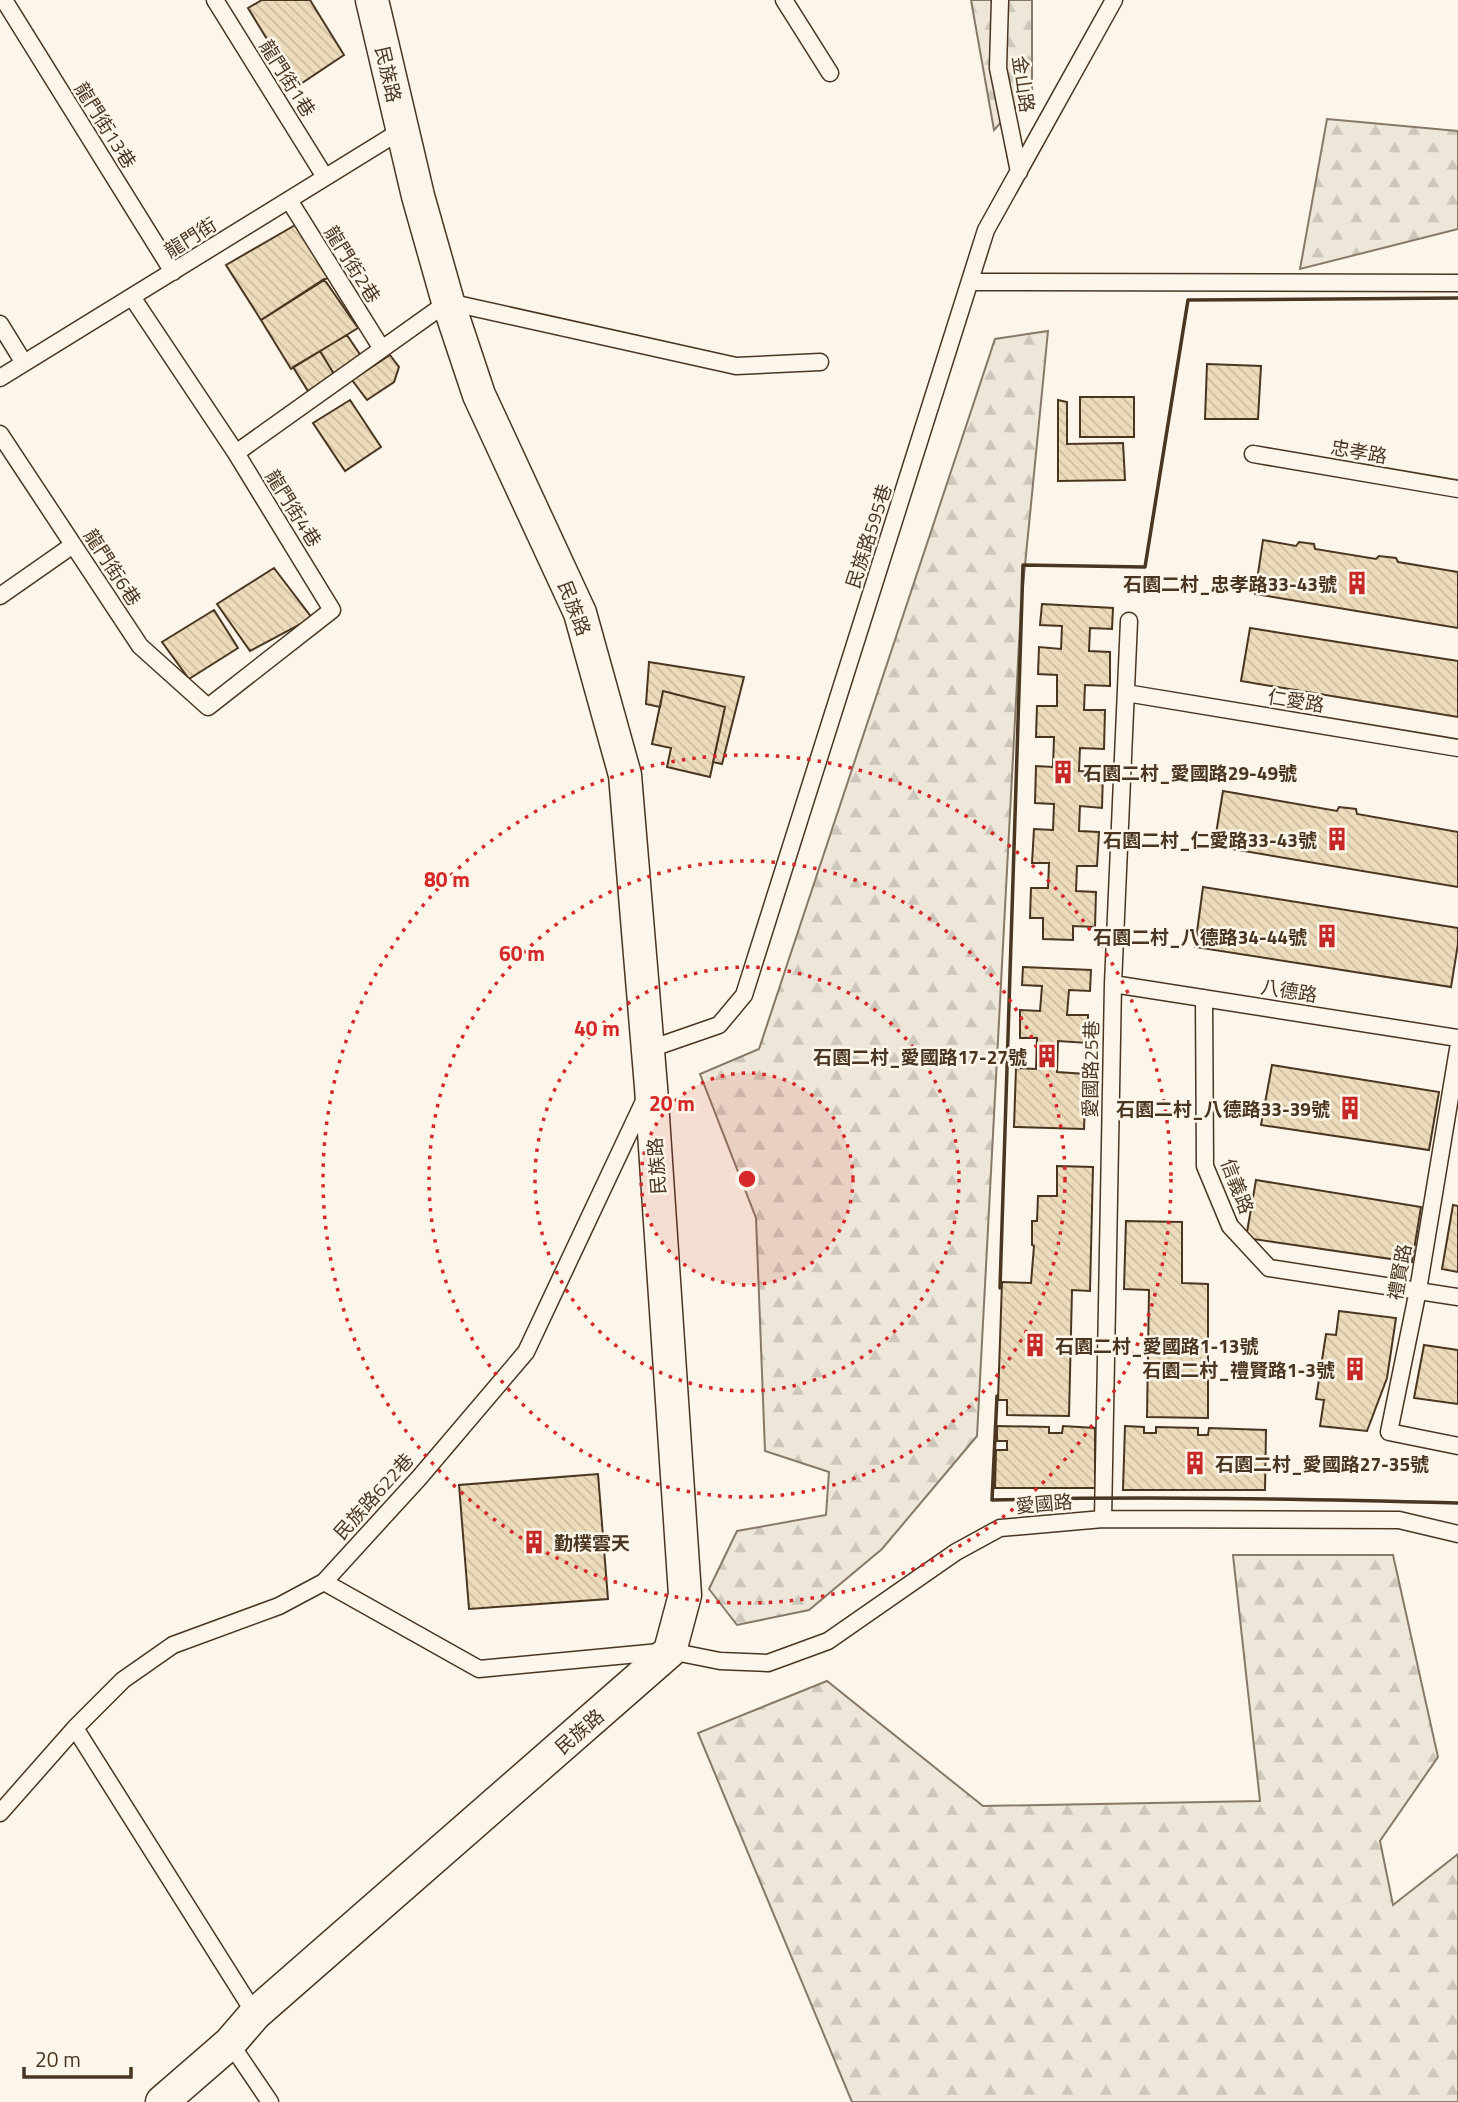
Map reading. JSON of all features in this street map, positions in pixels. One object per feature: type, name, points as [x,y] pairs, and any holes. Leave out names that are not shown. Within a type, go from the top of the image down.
[{"type":"street","name":"民族路","points":[[162,2102],[230,2043],[255,2014],[670,1651],[685,1595],[651,1087],[625,775],[580,613],[479,395],[448,302],[418,195],[372,0]]},
{"type":"lane","name":"龍門街13巷","points":[[4,0],[173,272]]},
{"type":"lane","name":"龍門街1巷","points":[[215,0],[326,177]]},
{"type":"lane","points":[[783,0],[830,74]]},
{"type":"lane","name":"金山路","points":[[1000,0],[998,68],[1018,172]]},
{"type":"lane","name":"民族路595巷","points":[[647,1050],[719,1025],[744,995],[986,230],[1114,0]]},
{"type":"lane","name":"龍門街","points":[[0,378],[402,130]]},
{"type":"lane","name":"龍門街2巷","points":[[289,200],[382,349]]},
{"type":"lane","points":[[970,282],[1458,283]]},
{"type":"lane","name":"龍門街4巷","points":[[132,297],[236,453],[332,610],[208,707]]},
{"type":"lane","points":[[236,453],[448,302],[736,366],[820,362]]},
{"type":"lane","points":[[0,324],[24,363]]},
{"type":"lane","name":"龍門街6巷","points":[[0,434],[140,646],[208,707]]},
{"type":"lane","name":"忠孝路","points":[[1253,454],[1458,489]]},
{"type":"lane","points":[[0,596],[73,545]]},
{"type":"lane","name":"愛國路25巷","points":[[1103,1519],[1113,984],[1129,621]]},
{"type":"lane","name":"仁愛路","points":[[1126,693],[1458,748]]},
{"type":"lane","name":"八德路","points":[[1113,984],[1458,1038]]},
{"type":"lane","name":"信義路","points":[[1204,998],[1205,1166],[1230,1226],[1269,1268],[1458,1297]]},
{"type":"lane","name":"禮賢路","points":[[1458,1049],[1418,1290],[1389,1432],[1458,1446]]},
{"type":"lane","name":"民族路622巷","points":[[0,1812],[122,1680],[173,1645],[279,1606],[324,1582],[419,1478],[526,1352],[651,1087]]},
{"type":"lane","name":"愛國路","points":[[324,1582],[479,1669],[670,1651],[720,1661],[768,1663],[828,1641],[956,1552],[1000,1528],[1103,1519],[1399,1520],[1458,1534]]},
{"type":"lane","points":[[75,1728],[255,2014]]},
{"type":"lane","points":[[230,2043],[270,2102]]},
{"type":"green space","points":[[971,0],[1032,0],[1032,89],[994,130]]},
{"type":"green space","points":[[1327,119],[1458,131],[1458,229],[1300,269]]},
{"type":"green space","points":[[1048,331],[1021,606],[977,1436],[882,1549],[809,1610],[737,1625],[709,1589],[737,1531],[826,1515],[829,1472],[765,1451],[756,1218],[700,1074],[759,1049],[995,339]]},
{"type":"green space","points":[[1233,1555],[1393,1555],[1438,1757],[1380,1841],[1393,1905],[1458,1854],[1458,2102],[852,2102],[698,1733],[827,1681],[983,1806],[1260,1801]]},
{"type":"building","points":[[262,0],[310,0],[344,55],[296,87],[248,8]]},
{"type":"building","points":[[297,224],[329,277],[261,320],[226,265]]},
{"type":"building","points":[[324,279],[358,328],[291,369],[261,320]]},
{"type":"building","points":[[347,335],[361,356],[334,374],[320,351]]},
{"type":"building","points":[[320,351],[334,374],[308,391],[293,367]]},
{"type":"building","points":[[390,355],[399,367],[394,382],[367,400],[352,380]]},
{"type":"building","points":[[1207,364],[1261,366],[1258,419],[1205,419]]},
{"type":"building","points":[[1080,397],[1134,397],[1134,437],[1080,437]]},
{"type":"building","points":[[350,400],[381,447],[345,471],[313,423]]},
{"type":"building","points":[[1058,400],[1067,402],[1067,444],[1123,443],[1125,480],[1058,481]]},
{"type":"building","name":"石園二村_忠孝路33-43號","points":[[1263,540],[1296,546],[1299,542],[1314,544],[1315,549],[1376,559],[1379,556],[1396,558],[1398,562],[1458,572],[1458,628],[1255,594]]},
{"type":"building","points":[[274,568],[312,618],[250,651],[217,604]]},
{"type":"building","name":"石園二村_愛國路29-49號","points":[[1042,604],[1113,608],[1112,629],[1090,628],[1089,651],[1110,652],[1110,686],[1085,685],[1084,710],[1105,710],[1104,749],[1080,748],[1079,771],[1103,772],[1102,808],[1080,806],[1079,831],[1099,832],[1097,866],[1077,866],[1076,891],[1096,892],[1095,927],[1073,926],[1073,940],[1043,939],[1043,918],[1030,918],[1031,888],[1048,888],[1049,863],[1032,863],[1034,829],[1053,830],[1054,804],[1035,803],[1036,766],[1053,767],[1054,737],[1036,737],[1037,706],[1057,706],[1057,675],[1038,674],[1039,647],[1061,649],[1062,626],[1040,625]]},
{"type":"building","points":[[214,610],[238,648],[189,679],[162,642]]},
{"type":"building","points":[[1250,628],[1458,661],[1458,717],[1241,681]]},
{"type":"building","points":[[649,662],[744,677],[722,764],[713,762],[725,707],[663,691],[660,707],[646,704]]},
{"type":"building","points":[[663,691],[725,707],[710,777],[667,767],[671,748],[652,744]]},
{"type":"building","name":"石園二村_仁愛路33-43號","points":[[1223,791],[1337,811],[1339,807],[1356,809],[1357,814],[1458,832],[1458,887],[1214,846]]},
{"type":"building","name":"石園二村_八德路34-44號","points":[[1203,887],[1458,928],[1451,987],[1195,947]]},
{"type":"building","name":"石園二村_愛國路17-27號","points":[[1023,967],[1091,970],[1090,991],[1069,990],[1067,1015],[1088,1015],[1088,1043],[1058,1041],[1057,1072],[1086,1074],[1084,1129],[1014,1127],[1016,1068],[1036,1069],[1037,1038],[1020,1038],[1020,1010],[1040,1011],[1042,986],[1022,985]]},
{"type":"building","name":"石園二村_八德路33-39號","points":[[1272,1065],[1439,1092],[1429,1150],[1261,1125]]},
{"type":"building","name":"石園二村_愛國路1-13號","points":[[1057,1166],[1093,1167],[1090,1291],[1072,1290],[1069,1416],[1007,1415],[1007,1400],[998,1400],[1002,1282],[1031,1283],[1034,1246],[1032,1221],[1037,1221],[1038,1196],[1057,1196]]},
{"type":"building","points":[[1256,1180],[1421,1207],[1412,1262],[1246,1238]]},
{"type":"building","points":[[1453,1205],[1458,1206],[1458,1272],[1442,1269]]},
{"type":"building","points":[[1126,1221],[1182,1222],[1182,1283],[1208,1284],[1208,1418],[1147,1417],[1149,1290],[1124,1289]]},
{"type":"building","name":"石園二村_禮賢路1-3號","points":[[1339,1311],[1396,1318],[1387,1378],[1367,1431],[1320,1426],[1324,1400],[1316,1399],[1326,1334],[1336,1335]]},
{"type":"building","points":[[1424,1345],[1458,1350],[1458,1404],[1414,1398]]},
{"type":"building","points":[[997,1426],[1049,1427],[1049,1433],[1062,1433],[1063,1426],[1095,1428],[1095,1488],[995,1488],[996,1450],[1007,1450],[1007,1441],[997,1441]]},
{"type":"building","name":"石園二村_愛國路27-35號","points":[[1125,1426],[1144,1427],[1144,1433],[1156,1433],[1156,1427],[1198,1428],[1198,1435],[1208,1435],[1209,1428],[1266,1430],[1265,1490],[1123,1490]]},
{"type":"building","name":"勤樸雲天","points":[[598,1474],[608,1599],[469,1609],[459,1485]]},
{"type":"wall","points":[[1000,1288],[1023,565],[1145,567],[1188,300],[1458,298]]},
{"type":"wall","points":[[997,1396],[992,1500],[1225,1498],[1458,1503]]},
{"type":"place","name":"石園二村_忠孝路33-43號","points":[[1357,583]]},
{"type":"place","name":"石園二村_愛國路29-49號","points":[[1063,772]]},
{"type":"place","name":"石園二村_仁愛路33-43號","points":[[1337,839]]},
{"type":"place","name":"石園二村_八德路34-44號","points":[[1327,936]]},
{"type":"place","name":"石園二村_愛國路17-27號","points":[[1047,1056]]},
{"type":"place","name":"石園二村_八德路33-39號","points":[[1350,1108]]},
{"type":"place","name":"石園二村_愛國路1-13號","points":[[1035,1345]]},
{"type":"place","name":"石園二村_禮賢路1-3號","points":[[1355,1369]]},
{"type":"place","name":"石園二村_愛國路27-35號","points":[[1195,1463]]},
{"type":"place","name":"勤樸雲天","points":[[534,1542]]}]
